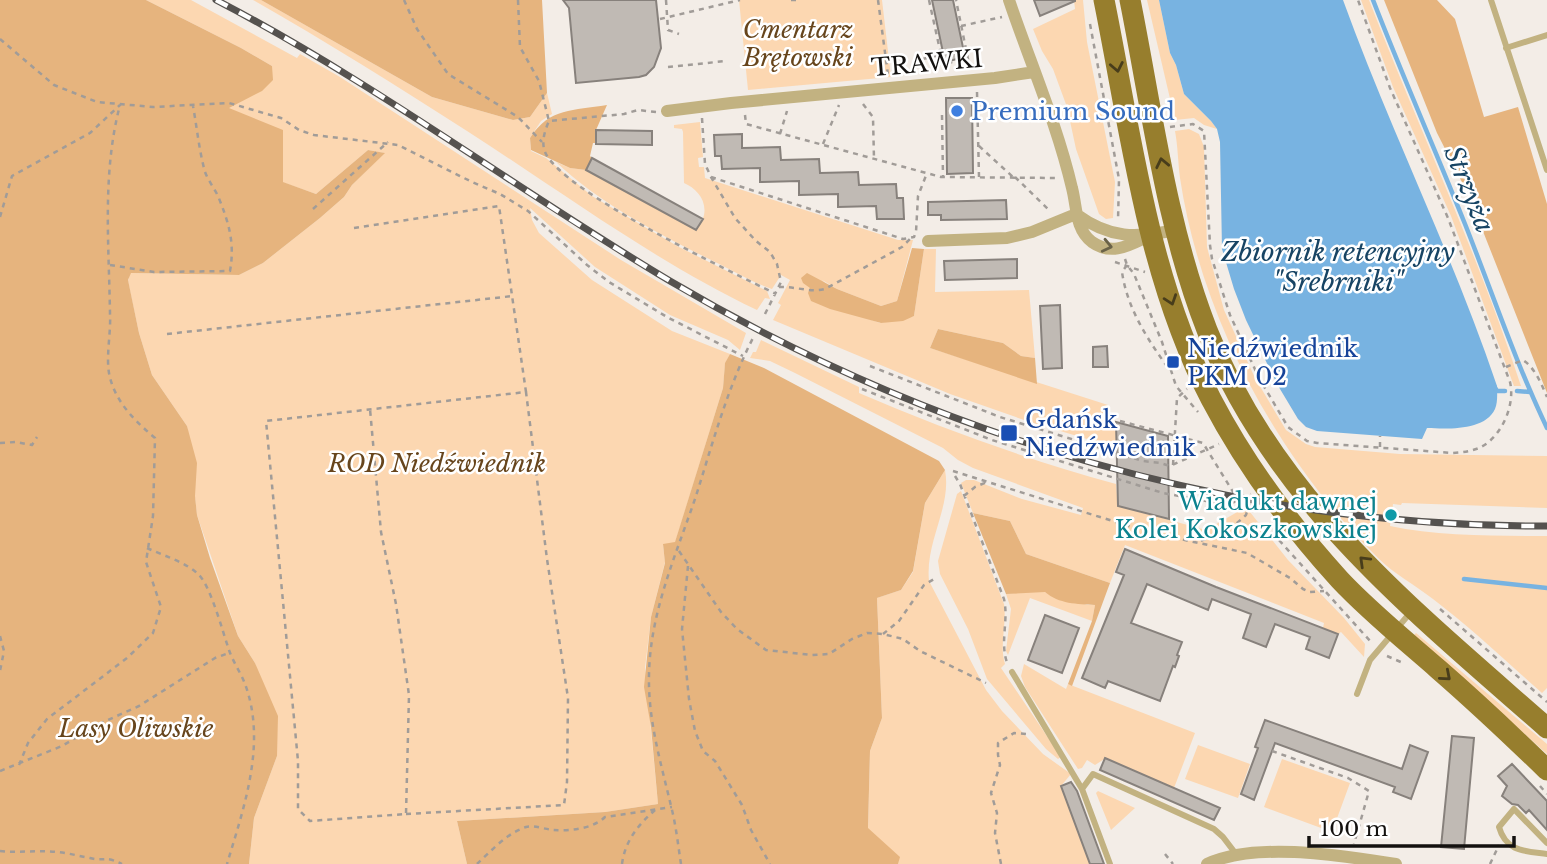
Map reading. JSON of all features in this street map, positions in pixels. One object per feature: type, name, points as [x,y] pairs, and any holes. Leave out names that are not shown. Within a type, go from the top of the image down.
[{"type":"main road","points":[[1104,0],[1151,235],[1168,294],[1210,398],[1247,461],[1293,525],[1334,572],[1547,770]]},
{"type":"main road","points":[[1130,0],[1176,230],[1207,330],[1253,423],[1285,472],[1343,541],[1413,609],[1547,728]]},
{"type":"street","points":[[1009,0],[1068,170],[1076,214],[1106,232],[1151,235],[1176,230]]},
{"type":"street","name":"TRAWKI","points":[[662,112],[1034,72]]},
{"type":"street","points":[[928,241],[1007,238],[1032,232],[1076,214]]},
{"type":"street","points":[[1207,864],[1236,854],[1281,853],[1351,857],[1396,864]]},
{"type":"lane","points":[[1491,0],[1547,170]]},
{"type":"lane","points":[[1506,48],[1547,35]]},
{"type":"lane","points":[[1357,694],[1370,660],[1413,609]]},
{"type":"lane","points":[[1012,672],[1082,789],[1110,864]]},
{"type":"lane","points":[[1082,789],[1093,774],[1214,830],[1236,854]]},
{"type":"lane","points":[[1547,843],[1514,809],[1499,827],[1502,838],[1513,848],[1547,854]]},
{"type":"path","points":[[404,0],[417,29],[448,74],[518,117],[543,143]]},
{"type":"path","points":[[518,0],[520,47],[539,81],[549,121],[543,143],[544,151],[550,160],[594,196],[679,246],[776,294]]},
{"type":"path","points":[[666,0],[668,30],[679,34]]},
{"type":"path","points":[[660,19],[740,0]]},
{"type":"path","points":[[791,0],[801,0]]},
{"type":"path","points":[[878,0],[888,75]]},
{"type":"path","points":[[929,0],[943,64],[968,59],[956,0]]},
{"type":"path","points":[[1170,127],[1193,124],[1204,131],[1212,259],[1230,315],[1259,378],[1288,427],[1307,441],[1380,448],[1453,453],[1472,451],[1487,444],[1505,421],[1511,402],[1511,387],[1448,218],[1390,88],[1358,0]]},
{"type":"path","points":[[961,26],[1003,16]]},
{"type":"path","points":[[1090,21],[1119,179],[1118,221]]},
{"type":"path","points":[[0,39],[54,85],[97,102],[153,107],[229,103],[281,118],[299,130],[314,135],[398,145],[500,194],[528,211],[609,282],[667,317],[743,356]]},
{"type":"path","points":[[914,58],[918,60],[941,55]]},
{"type":"path","points":[[668,67],[726,61]]},
{"type":"path","points":[[977,92],[979,177]]},
{"type":"path","points":[[861,101],[873,117],[874,159]]},
{"type":"path","points":[[0,217],[12,176],[90,133],[120,105]]},
{"type":"path","points":[[19,765],[27,743],[47,719],[127,658],[153,633],[161,607],[148,571],[147,548],[153,516],[155,438],[132,419],[116,393],[109,373],[110,265],[106,225],[114,126],[120,105]]},
{"type":"path","points":[[823,145],[839,105]]},
{"type":"path","points":[[110,265],[155,272],[230,271],[232,234],[217,194],[206,175],[193,106]]},
{"type":"path","points":[[549,121],[624,114],[638,110],[662,112]]},
{"type":"path","points":[[780,134],[787,111]]},
{"type":"path","points":[[942,114],[943,177]]},
{"type":"path","points":[[702,118],[705,164],[710,177],[734,218],[756,241],[766,247],[782,282],[764,316]]},
{"type":"path","points":[[746,124],[943,177],[1059,178]]},
{"type":"path","points":[[313,209],[388,142]]},
{"type":"path","points":[[979,146],[1054,217]]},
{"type":"path","points":[[779,287],[792,286],[818,291],[825,289],[902,247],[916,232],[918,196],[927,173]]},
{"type":"path","points":[[710,177],[903,239],[911,238]]},
{"type":"path","points":[[354,228],[499,206],[527,392],[547,559],[568,698],[567,782],[564,805],[310,821],[298,809],[298,761],[266,421],[527,392]]},
{"type":"path","points":[[1125,259],[1134,274],[1162,342],[1168,368],[1131,306],[1122,272],[1127,265]]},
{"type":"path","points":[[167,334],[513,296]]},
{"type":"path","points":[[681,864],[672,807],[659,761],[650,709],[649,675],[659,601],[743,356],[754,336]]},
{"type":"path","points":[[1505,367],[1523,360],[1535,372],[1547,397]]},
{"type":"path","points":[[870,366],[961,403],[1129,458],[1173,466],[1221,443]]},
{"type":"path","points":[[862,389],[965,431],[1163,493],[1228,505],[1252,494],[1246,515],[1236,524],[1198,542]]},
{"type":"path","points":[[1173,466],[1177,398],[1187,389]]},
{"type":"path","points":[[370,409],[381,532],[396,604],[409,695],[406,814]]},
{"type":"path","points":[[1119,421],[1203,443],[1238,500]]},
{"type":"path","points":[[1380,436],[1380,448]]},
{"type":"path","points":[[0,443],[32,445],[37,437]]},
{"type":"path","points":[[953,471],[1152,533],[1247,553],[1290,578],[1303,589],[1310,592],[1324,591]]},
{"type":"path","points":[[955,476],[1004,599],[1007,612],[1003,653],[1012,672]]},
{"type":"path","points":[[964,496],[987,482]]},
{"type":"path","points":[[147,548],[190,568],[202,578],[230,653],[246,685],[255,734],[251,775],[228,863]]},
{"type":"path","points":[[678,550],[721,612],[737,629],[766,650],[828,654],[852,639],[867,634],[883,634],[903,639],[920,651],[986,682]]},
{"type":"path","points":[[688,566],[682,629],[695,731],[703,751],[715,761],[742,806],[751,830],[771,864]]},
{"type":"path","points":[[883,634],[899,621],[923,585],[936,578]]},
{"type":"path","points":[[1435,604],[1547,702]]},
{"type":"path","points":[[0,636],[4,651],[0,671]]},
{"type":"path","points":[[0,771],[62,746],[99,724],[139,706],[215,658],[230,653]]},
{"type":"path","points":[[1001,864],[995,833],[997,813],[991,793],[1000,765],[998,743],[1014,733],[1027,734]]},
{"type":"path","points":[[1272,751],[1348,778],[1369,791],[1356,837]]},
{"type":"path","points":[[477,864],[498,845],[528,826],[557,830],[576,829],[599,823],[605,817],[672,807]]},
{"type":"path","points":[[622,864],[624,852],[637,826],[655,810]]},
{"type":"path","points":[[1490,864],[1502,838]]},
{"type":"path","points":[[0,851],[54,851],[93,859],[108,857],[122,864]]},
{"type":"path","points":[[1165,854],[1173,864]]},
{"type":"green space","name":"Lasy Oliwskie","points":[[0,0],[146,0],[272,66],[273,80],[262,91],[229,108],[283,130],[283,182],[316,194],[368,150],[385,153],[352,185],[344,197],[320,218],[263,263],[239,275],[131,273],[128,280],[139,333],[152,375],[187,426],[197,463],[197,515],[210,558],[238,636],[255,663],[278,716],[277,756],[254,818],[249,864],[0,864]]},
{"type":"green space","name":"ROD Niedźwiednik","points":[[146,0],[191,0],[297,58],[300,54],[340,77],[621,260],[746,333],[740,350],[728,340],[670,315],[595,267],[530,208],[532,220],[539,233],[592,280],[672,331],[730,354],[725,364],[723,388],[675,543],[663,545],[665,562],[651,617],[645,668],[658,804],[605,812],[457,821],[467,864],[249,864],[254,818],[277,756],[255,663],[238,636],[197,515],[187,426],[152,375],[139,333],[128,281],[130,273],[239,275],[263,263],[344,197],[352,185],[384,153],[368,150],[316,194],[282,182],[228,108],[272,66]]},
{"type":"green space","points":[[253,0],[261,0],[432,97],[513,120],[530,117],[547,93],[552,114],[541,121],[530,138],[531,151],[546,158],[592,196],[679,247],[767,291],[770,299],[765,298],[757,310],[682,270],[414,97]]},
{"type":"green space","points":[[261,0],[542,0],[547,93],[530,117],[513,120],[432,97]]},
{"type":"green space","name":"Cmentarz Brętowski","points":[[739,0],[882,0],[891,77],[748,90]]},
{"type":"green space","points":[[1074,0],[1083,0],[1087,42],[1115,182],[1113,218],[1106,219],[1099,214],[1076,149],[1067,107],[1053,69],[1033,29],[1075,9]]},
{"type":"green space","points":[[1147,0],[1159,0],[1170,53],[1184,94],[1217,129],[1194,118],[1175,120]]},
{"type":"green space","points":[[1361,0],[1369,0],[1467,240],[1521,386],[1514,386],[1451,216],[1393,87]]},
{"type":"green space","points":[[1384,0],[1437,0],[1455,19],[1484,117],[1518,107],[1547,204],[1547,393],[1469,196],[1437,133]]},
{"type":"green space","points":[[607,105],[596,130],[596,143],[593,143],[590,156],[592,158],[586,170],[570,168],[531,150],[530,138],[554,116]]},
{"type":"green space","points":[[700,122],[703,157],[698,158],[699,167],[704,167],[705,178],[898,240],[913,240],[897,301],[881,306],[837,289],[822,280],[857,315],[880,323],[914,316],[924,249],[936,249],[935,292],[1029,290],[1035,358],[1021,356],[1003,343],[938,329],[930,348],[1108,405],[1106,423],[1117,431],[1117,448],[950,394],[773,320],[790,280],[781,275],[772,289],[742,276],[611,205],[556,162],[570,168],[586,170],[696,230],[703,217],[704,204],[696,191],[684,183],[683,132],[682,129],[674,128],[674,125]]},
{"type":"green space","points":[[1189,129],[1199,134],[1204,147],[1207,247],[1224,310],[1255,378],[1286,430],[1315,447],[1400,454],[1547,456],[1547,508],[1393,504],[1390,526],[1447,534],[1547,536],[1547,688],[1542,693],[1461,621],[1378,558],[1308,477],[1277,432],[1249,384],[1226,334],[1190,231],[1175,131]]},
{"type":"green space","points":[[912,248],[924,249],[914,316],[903,321],[881,323],[811,301],[808,293],[810,288],[801,278],[807,273],[837,289],[881,306],[897,301]]},
{"type":"green space","points":[[938,329],[1003,343],[1021,356],[1035,358],[1037,384],[930,348]]},
{"type":"green space","points":[[761,340],[859,387],[859,393],[891,406],[1018,454],[1116,484],[1118,506],[1206,530],[1246,507],[1288,560],[1365,644],[1364,657],[1341,632],[1338,634],[1323,628],[1324,623],[1125,545],[1110,583],[1026,554],[1010,521],[973,513],[961,483],[974,480],[1022,499],[1081,515],[1083,508],[973,468],[943,448],[795,373],[770,361],[750,358]]},
{"type":"green space","points":[[730,354],[764,368],[939,461],[945,470],[925,503],[913,571],[901,590],[877,598],[882,718],[870,751],[868,828],[900,857],[898,864],[467,864],[457,821],[605,812],[658,804],[651,727],[644,687],[651,617],[665,563],[663,544],[675,542],[723,388],[725,363]]},
{"type":"green space","points":[[945,470],[945,497],[931,552],[929,581],[986,690],[1043,754],[1071,774],[1061,786],[1090,864],[898,864],[899,857],[868,829],[870,751],[882,718],[877,598],[901,590],[913,572],[925,503]]},
{"type":"green space","points":[[961,491],[1004,604],[1005,664],[1001,668],[1061,757],[1058,759],[1046,749],[987,679],[968,629],[940,574],[938,561],[957,494]]},
{"type":"green space","points":[[973,513],[1010,521],[1026,554],[1110,583],[1072,686],[1068,684],[1092,621],[1095,605],[1062,601],[1045,592],[1006,594]]},
{"type":"green space","points":[[1045,592],[1095,605],[1092,621],[1030,598],[1008,655],[1006,651],[1011,609],[1006,594]]},
{"type":"green space","points":[[1416,633],[1547,744],[1547,754],[1414,635]]},
{"type":"green space","points":[[1024,664],[1066,689],[1068,684],[1195,733],[1174,788],[1106,758],[1095,765],[1087,760],[1082,768],[1078,769],[1025,687],[1021,676]]},
{"type":"green space","points":[[1198,745],[1250,764],[1238,798],[1185,779]]},
{"type":"green space","points":[[1282,759],[1350,783],[1332,832],[1264,807]]},
{"type":"green space","points":[[1098,791],[1135,808],[1111,830],[1096,793]]},
{"type":"water","name":"Zbiornik retencyjny \"Srebrniki\"","points":[[1159,0],[1343,0],[1480,337],[1497,386],[1496,406],[1490,416],[1465,427],[1427,428],[1422,439],[1317,431],[1306,427],[1298,419],[1277,384],[1234,289],[1222,249],[1220,142],[1217,129],[1184,94],[1170,53]]},
{"type":"building","points":[[563,0],[656,0],[661,48],[654,67],[646,75],[639,77],[576,83],[569,8]]},
{"type":"building","points":[[932,0],[953,0],[965,57],[945,62]]},
{"type":"building","points":[[1034,0],[1075,0],[1075,1],[1040,16]]},
{"type":"building","points":[[946,98],[972,98],[973,173],[947,174]]},
{"type":"building","points":[[596,130],[652,131],[652,145],[596,144]]},
{"type":"building","points":[[742,134],[742,148],[780,147],[781,160],[819,159],[820,173],[858,172],[859,185],[896,184],[897,198],[903,198],[904,219],[877,219],[876,206],[838,207],[838,194],[799,195],[799,181],[760,182],[760,168],[722,169],[721,156],[715,156],[714,135]]},
{"type":"building","points":[[592,158],[703,219],[696,230],[586,170]]},
{"type":"building","points":[[1006,200],[1007,219],[941,220],[941,215],[928,215],[928,202]]},
{"type":"building","points":[[1017,259],[1017,278],[945,280],[944,261]]},
{"type":"building","points":[[1060,305],[1062,368],[1043,369],[1040,306]]},
{"type":"building","points":[[1107,346],[1108,367],[1093,367],[1093,347]]},
{"type":"building","points":[[1116,422],[1168,436],[1169,519],[1118,506]]},
{"type":"building","points":[[1125,549],[1338,634],[1329,658],[1306,649],[1310,637],[1275,624],[1266,647],[1243,638],[1251,614],[1212,599],[1208,610],[1147,584],[1131,623],[1182,642],[1175,667],[1173,666],[1160,701],[1108,681],[1105,688],[1082,678],[1124,575],[1116,572]]},
{"type":"building","points":[[1045,615],[1079,628],[1062,673],[1028,660]]},
{"type":"building","points":[[1265,720],[1402,769],[1410,745],[1428,752],[1411,799],[1393,792],[1395,787],[1275,743],[1254,800],[1241,794]]},
{"type":"building","points":[[1452,736],[1474,738],[1464,849],[1441,847]]},
{"type":"building","points":[[1105,758],[1220,808],[1214,820],[1100,770]]},
{"type":"building","points":[[1512,764],[1547,801],[1547,830],[1529,810],[1526,813],[1502,796],[1507,786],[1498,776]]},
{"type":"building","points":[[1071,782],[1077,791],[1104,864],[1090,864],[1061,786]]},
{"type":"waterway","name":"Strzyża","points":[[1373,0],[1547,428]]},
{"type":"waterway","name":"Strzyża","points":[[1494,386],[1497,391],[1505,391]]},
{"type":"waterway","name":"Strzyża","points":[[1517,391],[1530,392]]},
{"type":"waterway","points":[[1464,579],[1547,588]]},
{"type":"railway","points":[[216,0],[275,32],[389,101],[670,281],[771,337],[876,386],[983,428],[1092,463],[1203,490],[1317,510],[1431,522],[1547,526]]},
{"type":"place","name":"Premium Sound","points":[[957,111]]},
{"type":"place","name":"Niedźwiednik PKM 02","points":[[1173,362]]},
{"type":"place","name":"Gdańsk Niedźwiednik","points":[[1009,433]]},
{"type":"place","name":"Wiadukt dawnej Kolei Kokoszkowskiej","points":[[1391,515]]}]
